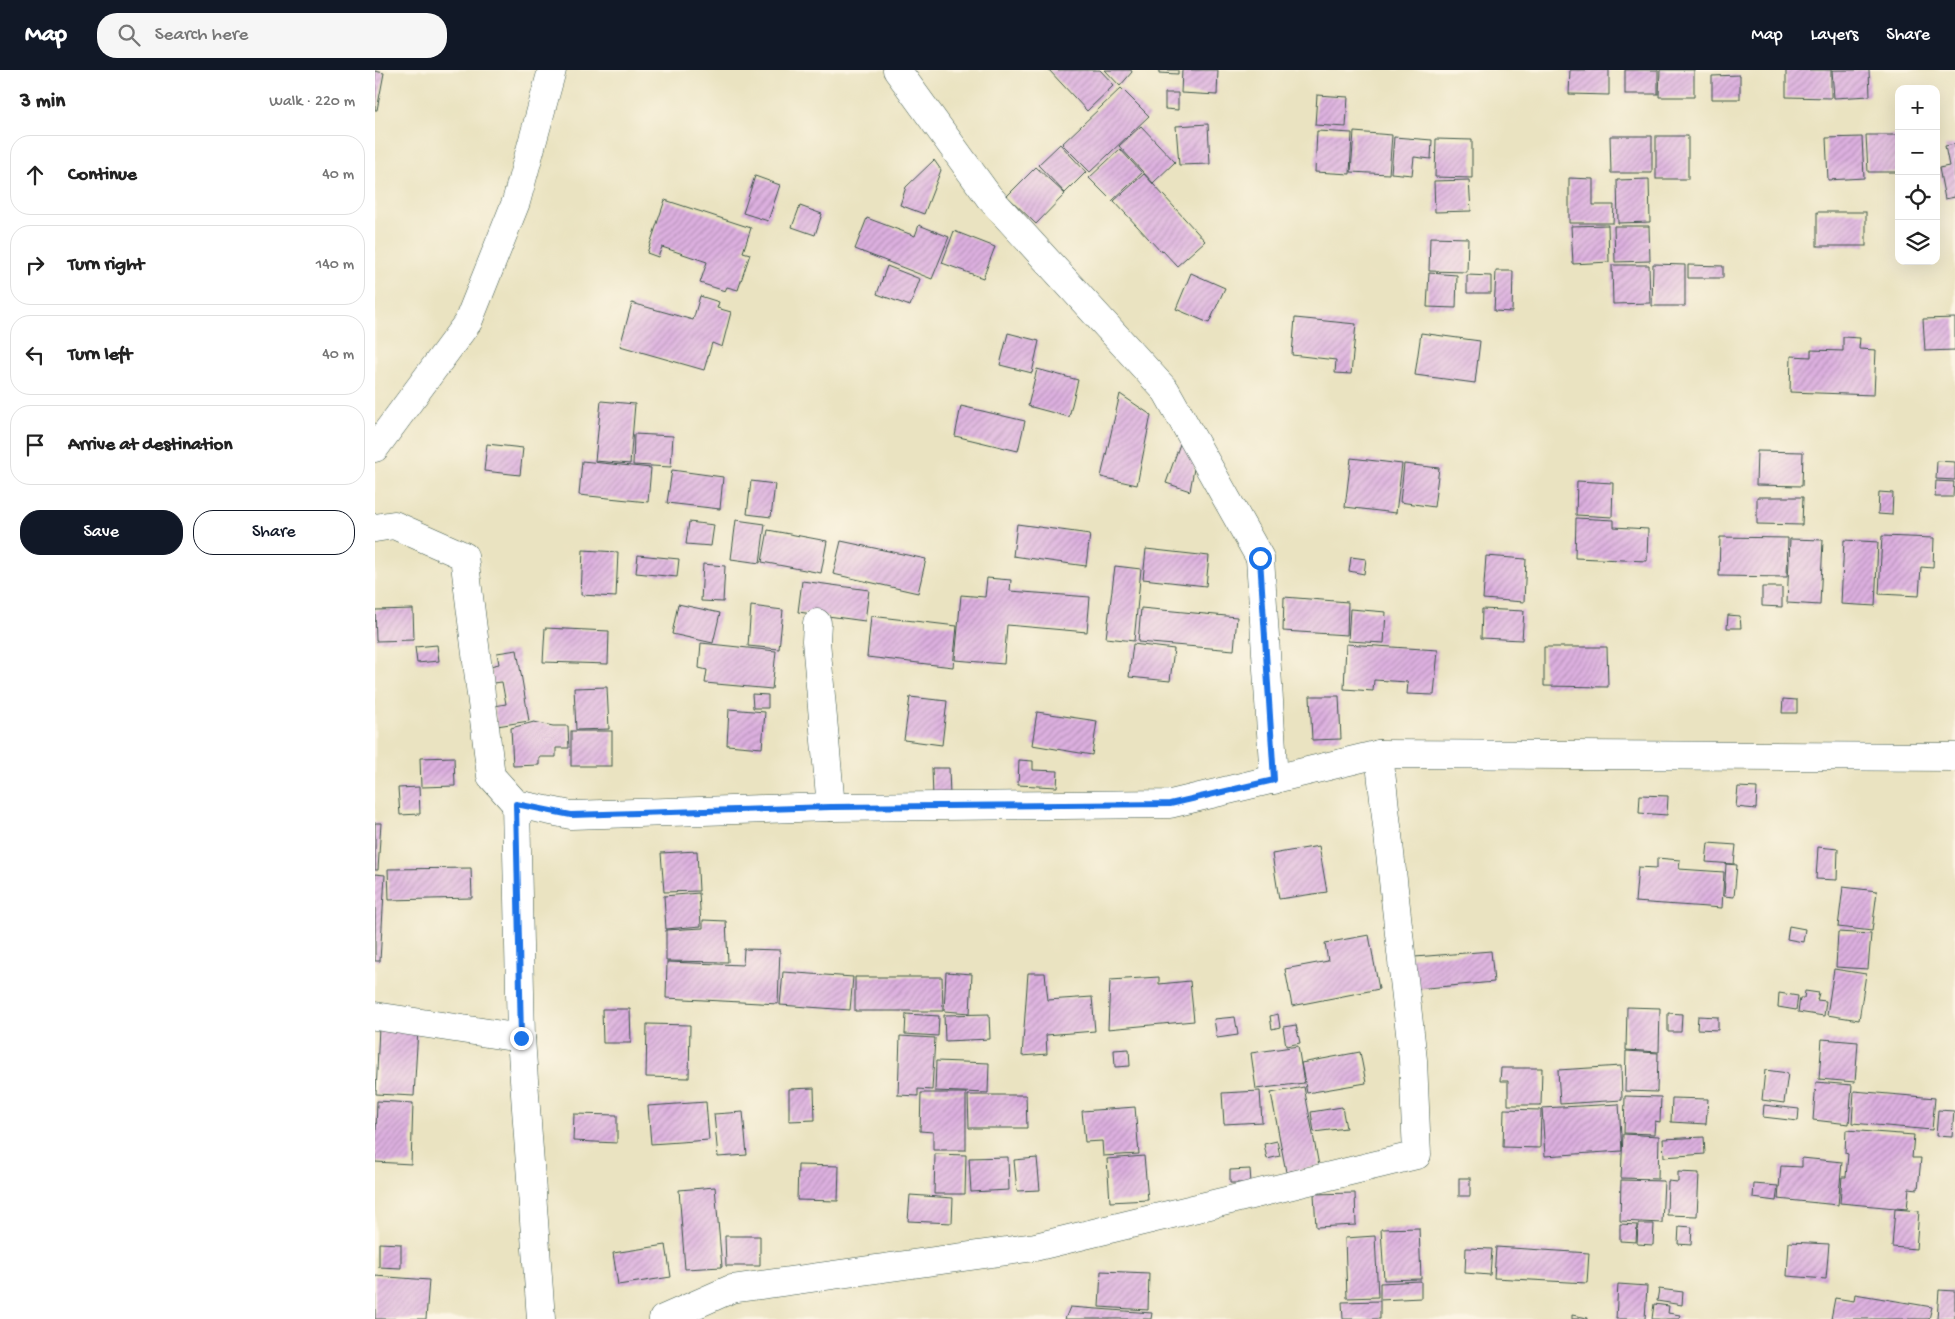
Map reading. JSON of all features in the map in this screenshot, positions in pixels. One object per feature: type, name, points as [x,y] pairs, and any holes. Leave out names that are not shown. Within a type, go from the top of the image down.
[{"type":"street","points":[[375,448],[468,322],[516,202],[552,70]]},
{"type":"street","points":[[897,70],[989,197],[1166,391],[1260,558],[1274,780]]},
{"type":"street","points":[[375,528],[394,525],[465,556],[491,776],[516,804],[571,815],[831,807],[1170,804],[1379,754],[1955,756]]},
{"type":"street","points":[[817,623],[816,641],[831,807]]},
{"type":"street","points":[[663,1319],[731,1289],[1035,1246],[1417,1155],[1413,1060],[1379,754]]},
{"type":"street","points":[[516,804],[521,1038],[541,1319]]},
{"type":"street","points":[[375,1016],[521,1038]]},
{"type":"building","points":[[1049,70],[1100,70],[1114,85],[1087,111]]},
{"type":"building","points":[[1105,70],[1131,70],[1132,72],[1120,86]]},
{"type":"building","points":[[1159,70],[1178,70],[1178,74],[1159,73]]},
{"type":"building","points":[[1182,70],[1218,70],[1217,95],[1181,93]]},
{"type":"building","points":[[1570,70],[1609,70],[1609,95],[1569,94]]},
{"type":"building","points":[[1625,70],[1658,70],[1658,94],[1625,94]]},
{"type":"building","points":[[1660,70],[1694,70],[1694,97],[1659,97]]},
{"type":"building","points":[[1786,70],[1831,70],[1831,98],[1786,97]]},
{"type":"building","points":[[1832,70],[1869,70],[1870,96],[1834,98]]},
{"type":"building","points":[[375,71],[384,73],[377,110],[375,110]]},
{"type":"building","points":[[1740,75],[1740,99],[1712,99],[1712,76]]},
{"type":"building","points":[[1121,88],[1149,116],[1090,172],[1062,144]]},
{"type":"building","points":[[1165,93],[1178,93],[1178,110],[1165,109]]},
{"type":"building","points":[[1317,95],[1348,97],[1346,127],[1315,125]]},
{"type":"building","points":[[1208,124],[1210,164],[1179,165],[1176,126]]},
{"type":"building","points":[[1141,126],[1175,162],[1153,183],[1119,146]]},
{"type":"building","points":[[1317,131],[1352,133],[1350,174],[1315,172]]},
{"type":"building","points":[[1354,132],[1392,135],[1389,174],[1351,172]]},
{"type":"building","points":[[1866,135],[1895,135],[1895,172],[1868,172]]},
{"type":"building","points":[[1610,136],[1652,136],[1652,173],[1611,173]]},
{"type":"building","points":[[1656,136],[1688,136],[1688,179],[1656,179]]},
{"type":"building","points":[[1394,137],[1432,140],[1431,159],[1414,157],[1412,175],[1391,173]]},
{"type":"building","points":[[1862,137],[1864,178],[1828,180],[1826,138]]},
{"type":"building","points":[[1436,139],[1472,140],[1472,178],[1435,177]]},
{"type":"building","points":[[1060,144],[1086,172],[1065,193],[1038,165]]},
{"type":"building","points":[[1955,144],[1955,197],[1945,199],[1940,168],[1949,166],[1945,146]]},
{"type":"building","points":[[1120,149],[1142,173],[1112,201],[1089,178]]},
{"type":"building","points":[[934,160],[941,170],[924,214],[900,205],[906,187]]},
{"type":"building","points":[[1036,167],[1065,194],[1036,224],[1007,196]]},
{"type":"building","points":[[1144,174],[1205,241],[1177,266],[1162,250],[1161,252],[1114,201]]},
{"type":"building","points":[[755,176],[780,185],[768,221],[743,213]]},
{"type":"building","points":[[1569,178],[1593,179],[1593,205],[1614,205],[1613,223],[1569,223]]},
{"type":"building","points":[[1649,179],[1650,222],[1618,223],[1617,180]]},
{"type":"building","points":[[1469,180],[1471,211],[1435,212],[1434,181]]},
{"type":"building","points":[[665,200],[751,228],[743,252],[750,254],[738,290],[727,287],[725,291],[700,283],[707,262],[662,247],[658,257],[647,253]]},
{"type":"building","points":[[800,206],[822,214],[815,235],[792,227]]},
{"type":"building","points":[[1817,212],[1866,212],[1866,246],[1817,246]]},
{"type":"building","points":[[867,218],[915,236],[919,225],[949,237],[932,279],[855,249]]},
{"type":"building","points":[[1608,225],[1609,262],[1573,264],[1571,226]]},
{"type":"building","points":[[1614,226],[1649,226],[1650,261],[1615,262]]},
{"type":"building","points":[[954,231],[995,247],[983,278],[942,263]]},
{"type":"building","points":[[1430,237],[1468,238],[1467,272],[1429,271]]},
{"type":"building","points":[[1653,264],[1685,265],[1685,306],[1652,306]]},
{"type":"building","points":[[1612,265],[1649,265],[1650,303],[1613,304]]},
{"type":"building","points":[[1688,265],[1723,266],[1723,278],[1688,278]]},
{"type":"building","points":[[887,266],[920,279],[910,306],[877,294]]},
{"type":"building","points":[[1496,271],[1513,271],[1512,312],[1494,311]]},
{"type":"building","points":[[1191,273],[1225,288],[1209,323],[1176,309]]},
{"type":"building","points":[[1429,273],[1457,275],[1456,308],[1427,307]]},
{"type":"building","points":[[1467,275],[1491,276],[1491,293],[1467,293]]},
{"type":"building","points":[[700,296],[719,302],[717,308],[731,312],[722,347],[712,343],[704,370],[620,346],[632,303],[693,320]]},
{"type":"building","points":[[1295,318],[1356,324],[1351,374],[1335,373],[1336,360],[1292,355]]},
{"type":"building","points":[[1955,318],[1955,350],[1925,351],[1923,319]]},
{"type":"building","points":[[1008,333],[1039,341],[1032,373],[1000,365]]},
{"type":"building","points":[[1421,333],[1480,341],[1475,383],[1415,375]]},
{"type":"building","points":[[1843,337],[1860,338],[1859,349],[1876,350],[1874,395],[1790,392],[1791,356],[1811,357],[1811,350],[1843,351]]},
{"type":"building","points":[[1037,369],[1078,380],[1069,417],[1028,406]]},
{"type":"building","points":[[1120,394],[1151,415],[1137,485],[1101,477]]},
{"type":"building","points":[[601,401],[635,404],[630,464],[595,461]]},
{"type":"building","points":[[961,406],[1025,421],[1018,451],[955,436]]},
{"type":"building","points":[[634,434],[673,436],[671,467],[633,465]]},
{"type":"building","points":[[1181,441],[1195,463],[1190,491],[1166,483]]},
{"type":"building","points":[[487,444],[523,448],[520,475],[484,471]]},
{"type":"building","points":[[1757,451],[1803,452],[1802,486],[1756,485]]},
{"type":"building","points":[[1351,458],[1402,464],[1396,513],[1345,507]]},
{"type":"building","points":[[582,461],[651,468],[648,502],[579,495]]},
{"type":"building","points":[[1937,461],[1955,462],[1955,480],[1936,479]]},
{"type":"building","points":[[1404,464],[1439,468],[1434,507],[1400,502]]},
{"type":"building","points":[[672,470],[723,477],[720,509],[667,503]]},
{"type":"building","points":[[751,481],[775,484],[771,517],[747,514]]},
{"type":"building","points":[[1577,481],[1613,483],[1612,517],[1576,515]]},
{"type":"building","points":[[1936,481],[1954,482],[1953,497],[1935,497]]},
{"type":"building","points":[[1879,492],[1893,493],[1892,515],[1878,514]]},
{"type":"building","points":[[1757,497],[1803,497],[1802,525],[1757,524]]},
{"type":"building","points":[[1576,518],[1614,520],[1614,527],[1648,529],[1647,561],[1575,558]]},
{"type":"building","points":[[736,520],[765,524],[760,563],[731,559]]},
{"type":"building","points":[[689,522],[714,525],[711,546],[686,544]]},
{"type":"building","points":[[1017,524],[1090,534],[1086,566],[1013,556]]},
{"type":"building","points":[[768,530],[827,541],[821,573],[762,562]]},
{"type":"building","points":[[1882,536],[1934,538],[1933,568],[1921,567],[1919,596],[1879,594]]},
{"type":"building","points":[[1720,537],[1788,538],[1787,577],[1719,576]]},
{"type":"building","points":[[1790,539],[1823,540],[1820,605],[1787,603]]},
{"type":"building","points":[[1844,540],[1878,542],[1875,606],[1841,604]]},
{"type":"building","points":[[841,541],[926,559],[918,593],[833,574]]},
{"type":"building","points":[[1146,549],[1209,556],[1206,586],[1143,579]]},
{"type":"building","points":[[583,550],[618,552],[616,597],[581,595]]},
{"type":"building","points":[[638,555],[679,559],[677,577],[636,573]]},
{"type":"building","points":[[1486,556],[1526,559],[1524,602],[1483,599]]},
{"type":"building","points":[[1351,557],[1366,559],[1364,574],[1349,571]]},
{"type":"building","points":[[703,564],[725,566],[723,602],[701,601]]},
{"type":"building","points":[[1115,566],[1141,569],[1134,641],[1106,638]]},
{"type":"building","points":[[987,578],[1011,580],[1010,591],[1090,597],[1087,632],[1007,625],[1004,664],[955,660],[961,595],[985,597]]},
{"type":"building","points":[[802,581],[869,590],[865,621],[798,612]]},
{"type":"building","points":[[1762,587],[1782,587],[1782,607],[1762,606]]},
{"type":"building","points":[[1284,597],[1348,602],[1347,635],[1283,631]]},
{"type":"building","points":[[678,604],[720,613],[713,643],[672,634]]},
{"type":"building","points":[[751,606],[783,610],[779,649],[748,646]]},
{"type":"building","points":[[1141,608],[1237,617],[1234,650],[1138,642]]},
{"type":"building","points":[[413,609],[414,640],[376,641],[375,610]]},
{"type":"building","points":[[1350,609],[1386,612],[1384,643],[1348,641]]},
{"type":"building","points":[[1482,609],[1524,611],[1522,640],[1481,638]]},
{"type":"building","points":[[1728,615],[1740,616],[1741,628],[1727,628]]},
{"type":"building","points":[[871,616],[957,626],[953,667],[867,657]]},
{"type":"building","points":[[545,628],[609,631],[608,664],[543,662]]},
{"type":"building","points":[[701,643],[776,651],[772,689],[705,683],[707,670],[699,668]]},
{"type":"building","points":[[1133,644],[1174,649],[1170,681],[1129,677]]},
{"type":"building","points":[[1346,644],[1438,650],[1434,695],[1407,694],[1408,682],[1374,680],[1373,691],[1344,689]]},
{"type":"building","points":[[437,645],[439,661],[417,663],[415,647]]},
{"type":"building","points":[[1544,647],[1607,647],[1608,687],[1544,686]]},
{"type":"building","points":[[517,650],[529,721],[497,726],[494,706],[506,704],[502,682],[493,683],[490,666],[499,664],[497,653]]},
{"type":"building","points":[[607,687],[609,729],[576,730],[574,688]]},
{"type":"building","points":[[752,694],[768,695],[768,708],[753,708]]},
{"type":"building","points":[[1310,696],[1339,696],[1341,739],[1312,740]]},
{"type":"building","points":[[910,697],[947,701],[942,745],[904,740]]},
{"type":"building","points":[[1783,699],[1797,700],[1797,713],[1782,713]]},
{"type":"building","points":[[729,709],[765,712],[762,748],[727,745]]},
{"type":"building","points":[[1037,712],[1097,721],[1092,755],[1032,745]]},
{"type":"building","points":[[534,722],[553,726],[568,726],[569,748],[556,748],[556,757],[539,757],[539,765],[513,766],[511,728]]},
{"type":"building","points":[[571,731],[612,731],[612,766],[571,766]]},
{"type":"building","points":[[454,757],[455,786],[421,787],[420,758]]},
{"type":"building","points":[[1019,760],[1033,761],[1033,770],[1058,771],[1057,787],[1018,785]]},
{"type":"building","points":[[932,768],[949,768],[950,797],[933,798]]},
{"type":"building","points":[[419,787],[420,814],[400,815],[398,788]]},
{"type":"building","points":[[1738,787],[1757,788],[1756,809],[1736,807]]},
{"type":"building","points":[[1640,795],[1668,796],[1667,815],[1639,813]]},
{"type":"building","points":[[375,823],[381,823],[378,870],[375,870]]},
{"type":"building","points":[[1708,843],[1736,845],[1734,864],[1706,862]]},
{"type":"building","points":[[1319,846],[1327,892],[1279,899],[1272,854]]},
{"type":"building","points":[[1818,847],[1838,849],[1837,880],[1816,879]]},
{"type":"building","points":[[697,851],[699,891],[664,892],[661,853]]},
{"type":"building","points":[[1657,858],[1680,860],[1679,869],[1724,872],[1722,908],[1635,902],[1638,867],[1657,868]]},
{"type":"building","points":[[1726,864],[1737,865],[1734,897],[1724,896]]},
{"type":"building","points":[[471,868],[472,898],[389,900],[388,869]]},
{"type":"building","points":[[375,874],[385,875],[380,961],[375,961]]},
{"type":"building","points":[[1843,887],[1877,891],[1872,931],[1838,927]]},
{"type":"building","points":[[699,893],[701,926],[666,929],[664,896]]},
{"type":"building","points":[[703,920],[726,921],[728,962],[666,961],[666,930],[703,928]]},
{"type":"building","points":[[1789,926],[1805,929],[1803,942],[1787,939]]},
{"type":"building","points":[[1838,932],[1871,934],[1868,969],[1836,967]]},
{"type":"building","points":[[1369,935],[1379,989],[1292,1006],[1285,969],[1328,961],[1325,943]]},
{"type":"building","points":[[744,949],[780,950],[778,1004],[666,998],[667,962],[743,965]]},
{"type":"building","points":[[1491,951],[1494,982],[1405,990],[1402,958]]},
{"type":"building","points":[[1834,969],[1866,974],[1859,1020],[1827,1015]]},
{"type":"building","points":[[783,972],[853,977],[850,1010],[780,1005]]},
{"type":"building","points":[[946,972],[972,974],[970,1013],[944,1011]]},
{"type":"building","points":[[1028,973],[1045,973],[1048,1000],[1092,997],[1095,1031],[1046,1035],[1047,1054],[1022,1056]]},
{"type":"building","points":[[855,977],[942,977],[943,1011],[855,1011]]},
{"type":"building","points":[[1159,977],[1159,984],[1190,981],[1194,1021],[1108,1029],[1110,980]]},
{"type":"building","points":[[1805,991],[1819,993],[1817,1000],[1826,1001],[1824,1016],[1798,1012],[1800,998],[1804,998]]},
{"type":"building","points":[[1779,993],[1798,996],[1796,1010],[1778,1007]]},
{"type":"building","points":[[1627,1007],[1660,1008],[1659,1052],[1626,1050]]},
{"type":"building","points":[[602,1009],[630,1009],[631,1043],[603,1043]]},
{"type":"building","points":[[1668,1013],[1682,1014],[1681,1032],[1668,1032]]},
{"type":"building","points":[[906,1014],[939,1016],[938,1036],[905,1034]]},
{"type":"building","points":[[989,1014],[990,1039],[945,1041],[944,1015]]},
{"type":"building","points":[[1278,1014],[1280,1027],[1272,1029],[1270,1016]]},
{"type":"building","points":[[1698,1016],[1718,1017],[1718,1030],[1697,1029]]},
{"type":"building","points":[[1235,1017],[1238,1035],[1217,1038],[1214,1019]]},
{"type":"building","points":[[647,1024],[690,1025],[689,1078],[646,1077]]},
{"type":"building","points":[[1296,1025],[1300,1043],[1286,1046],[1283,1027]]},
{"type":"building","points":[[379,1026],[418,1029],[414,1096],[376,1094]]},
{"type":"building","points":[[900,1036],[935,1038],[932,1090],[918,1089],[918,1096],[898,1095]]},
{"type":"building","points":[[1822,1039],[1858,1042],[1855,1082],[1819,1079]]},
{"type":"building","points":[[1298,1046],[1304,1083],[1256,1089],[1251,1053]]},
{"type":"building","points":[[1129,1049],[1130,1066],[1115,1067],[1114,1050]]},
{"type":"building","points":[[1626,1051],[1658,1053],[1657,1092],[1625,1091]]},
{"type":"building","points":[[1360,1052],[1366,1083],[1307,1093],[1301,1063]]},
{"type":"building","points":[[936,1061],[989,1063],[988,1093],[935,1091]]},
{"type":"building","points":[[1621,1066],[1622,1100],[1560,1104],[1558,1070]]},
{"type":"building","points":[[1501,1068],[1542,1068],[1541,1105],[1508,1105],[1508,1081],[1500,1081]]},
{"type":"building","points":[[1765,1070],[1788,1073],[1784,1103],[1762,1100]]},
{"type":"building","points":[[1816,1082],[1852,1085],[1849,1124],[1813,1120]]},
{"type":"building","points":[[1304,1087],[1319,1166],[1286,1172],[1271,1093]]},
{"type":"building","points":[[814,1088],[815,1120],[789,1121],[789,1089]]},
{"type":"building","points":[[1260,1091],[1262,1122],[1224,1124],[1222,1093]]},
{"type":"building","points":[[1854,1091],[1935,1098],[1932,1130],[1852,1123]]},
{"type":"building","points":[[921,1093],[966,1093],[966,1150],[933,1150],[933,1132],[920,1131]]},
{"type":"building","points":[[968,1095],[1026,1095],[1027,1128],[969,1128]]},
{"type":"building","points":[[1625,1096],[1661,1097],[1660,1122],[1655,1121],[1654,1134],[1624,1133]]},
{"type":"building","points":[[1672,1098],[1708,1099],[1706,1124],[1671,1122]]},
{"type":"building","points":[[377,1101],[413,1103],[411,1164],[375,1162]]},
{"type":"building","points":[[706,1102],[709,1140],[651,1144],[648,1106]]},
{"type":"building","points":[[1619,1104],[1622,1151],[1545,1156],[1542,1108]]},
{"type":"building","points":[[1764,1105],[1799,1109],[1798,1121],[1763,1117]]},
{"type":"building","points":[[1135,1107],[1139,1154],[1103,1156],[1102,1141],[1085,1142],[1082,1111]]},
{"type":"building","points":[[1342,1107],[1346,1128],[1314,1132],[1311,1112]]},
{"type":"building","points":[[1504,1109],[1541,1110],[1540,1148],[1503,1147]]},
{"type":"building","points":[[1938,1110],[1954,1111],[1952,1137],[1936,1136]]},
{"type":"building","points":[[743,1112],[747,1155],[718,1157],[714,1114]]},
{"type":"building","points":[[574,1114],[617,1115],[617,1143],[573,1141]]},
{"type":"building","points":[[1846,1130],[1914,1135],[1912,1158],[1921,1158],[1918,1189],[1909,1188],[1907,1209],[1840,1203],[1842,1177],[1846,1177],[1848,1154],[1845,1153]]},
{"type":"building","points":[[1623,1134],[1659,1136],[1658,1179],[1621,1178]]},
{"type":"building","points":[[1704,1137],[1705,1154],[1664,1157],[1663,1139]]},
{"type":"building","points":[[1277,1141],[1280,1156],[1267,1159],[1264,1144]]},
{"type":"building","points":[[935,1154],[966,1155],[965,1194],[934,1194]]},
{"type":"building","points":[[1144,1156],[1148,1200],[1110,1202],[1107,1159]]},
{"type":"building","points":[[1008,1157],[1009,1190],[971,1192],[969,1158]]},
{"type":"building","points":[[1037,1158],[1040,1190],[1017,1191],[1014,1160]]},
{"type":"building","points":[[1802,1158],[1842,1162],[1838,1205],[1778,1199],[1781,1166],[1802,1167]]},
{"type":"building","points":[[798,1165],[839,1166],[838,1201],[797,1200]]},
{"type":"building","points":[[1250,1169],[1251,1183],[1230,1183],[1230,1170]]},
{"type":"building","points":[[1678,1172],[1699,1173],[1697,1216],[1667,1215],[1668,1181],[1678,1182]]},
{"type":"building","points":[[1459,1178],[1470,1178],[1470,1196],[1459,1196]]},
{"type":"building","points":[[1621,1180],[1664,1181],[1662,1223],[1620,1221]]},
{"type":"building","points":[[1754,1184],[1778,1186],[1776,1201],[1753,1198]]},
{"type":"building","points":[[715,1187],[722,1267],[685,1269],[679,1190]]},
{"type":"building","points":[[1355,1193],[1356,1225],[1316,1227],[1314,1194]]},
{"type":"building","points":[[910,1195],[953,1198],[952,1223],[908,1221]]},
{"type":"building","points":[[1895,1209],[1919,1211],[1916,1249],[1892,1247]]},
{"type":"building","points":[[1620,1224],[1637,1225],[1636,1242],[1620,1241]]},
{"type":"building","points":[[1638,1224],[1654,1224],[1653,1245],[1637,1244]]},
{"type":"building","points":[[1679,1226],[1692,1227],[1691,1245],[1678,1244]]},
{"type":"building","points":[[1419,1228],[1421,1279],[1384,1280],[1381,1229]]},
{"type":"building","points":[[725,1236],[760,1236],[760,1266],[726,1266]]},
{"type":"building","points":[[1375,1236],[1378,1297],[1347,1298],[1345,1238]]},
{"type":"building","points":[[1789,1242],[1829,1244],[1826,1279],[1787,1276]]},
{"type":"building","points":[[379,1243],[401,1244],[401,1268],[379,1267]]},
{"type":"building","points":[[666,1245],[671,1277],[618,1285],[613,1253]]},
{"type":"building","points":[[1496,1247],[1589,1253],[1587,1283],[1494,1278]]},
{"type":"building","points":[[1466,1248],[1492,1249],[1490,1275],[1465,1273]]},
{"type":"building","points":[[1101,1271],[1149,1273],[1148,1310],[1099,1307]]},
{"type":"building","points":[[375,1276],[429,1280],[426,1319],[375,1319]]},
{"type":"building","points":[[1421,1281],[1421,1298],[1380,1300],[1380,1283]]},
{"type":"building","points":[[1618,1284],[1647,1286],[1645,1319],[1616,1319]]},
{"type":"building","points":[[1659,1289],[1683,1292],[1682,1305],[1657,1301]]},
{"type":"building","points":[[1939,1290],[1955,1291],[1955,1319],[1937,1319]]},
{"type":"building","points":[[1855,1294],[1932,1307],[1929,1319],[1831,1319],[1835,1298],[1854,1301]]},
{"type":"building","points":[[1380,1301],[1380,1319],[1343,1319],[1342,1302]]},
{"type":"building","points":[[1654,1304],[1669,1306],[1668,1313],[1680,1315],[1679,1319],[1652,1319]]},
{"type":"building","points":[[1070,1307],[1152,1313],[1151,1319],[1065,1319]]},
{"type":"building","points":[[1572,1315],[1588,1318],[1588,1319],[1572,1319]]},
{"type":"route","points":[[521,1038],[516,804],[571,815],[831,807],[1170,804],[1274,780],[1260,558]]}]
